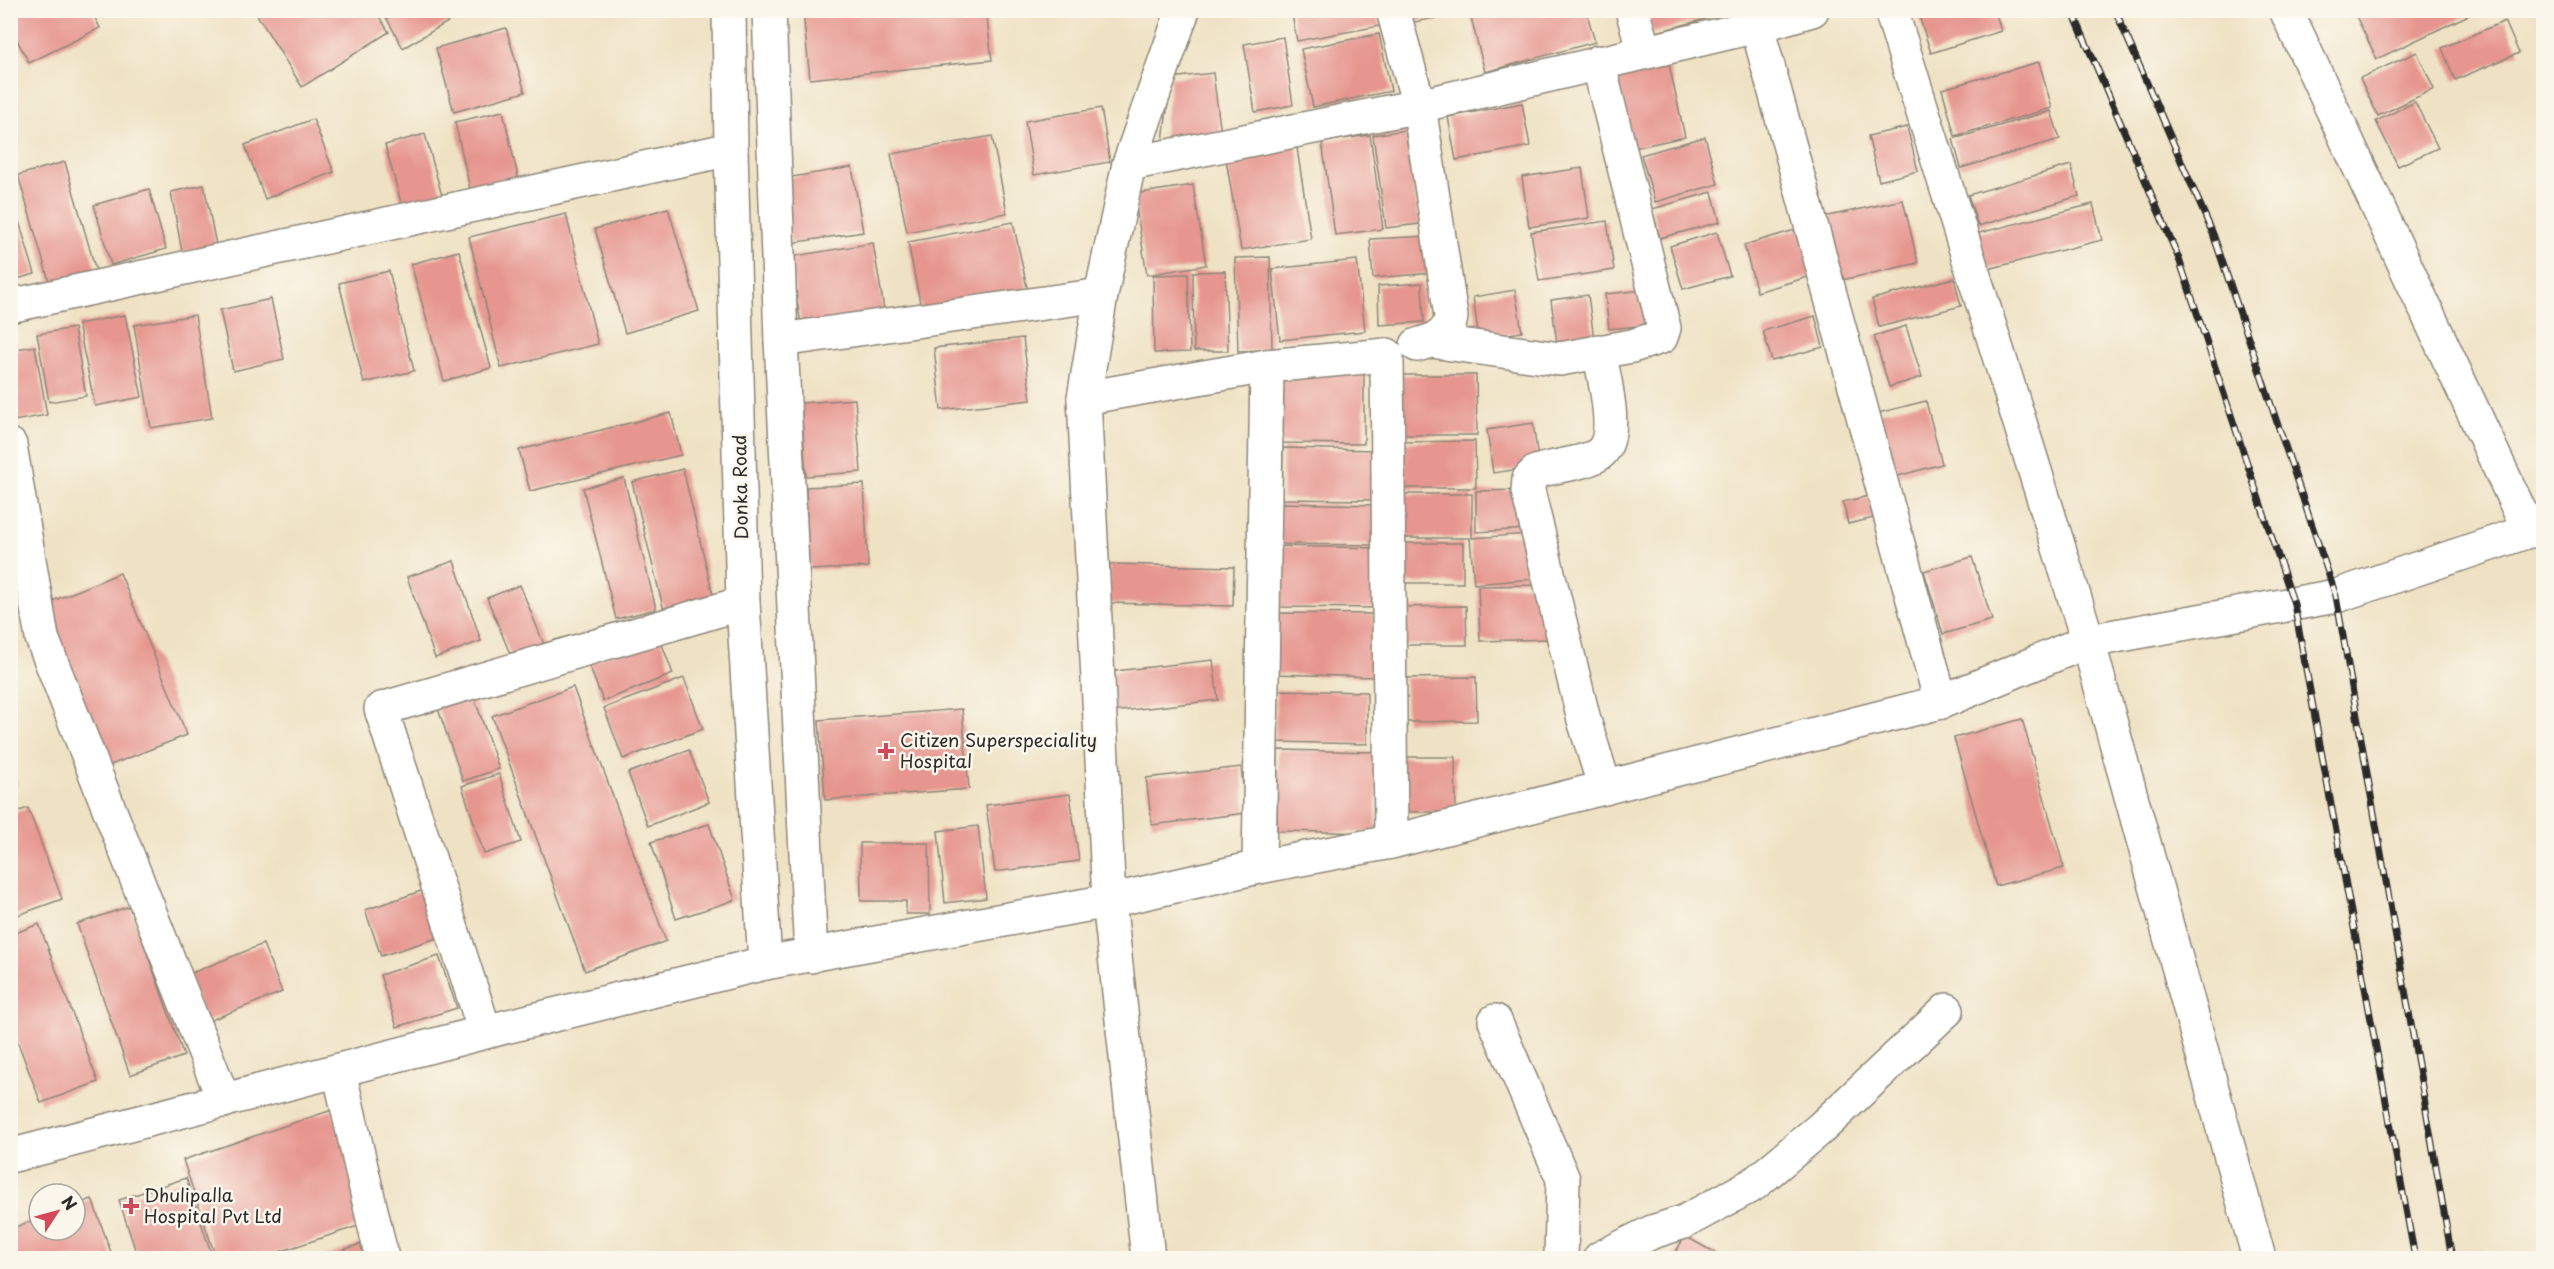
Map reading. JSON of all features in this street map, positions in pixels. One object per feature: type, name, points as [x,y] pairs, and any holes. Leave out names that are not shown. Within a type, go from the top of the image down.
[{"type":"street","name":"Donka Road","points":[[729,10],[743,603],[765,963]]},
{"type":"street","points":[[769,10],[781,340],[811,956]]},
{"type":"street","points":[[1148,1258],[1109,901],[1084,398],[1101,295],[1129,164],[1183,10]]},
{"type":"street","points":[[1084,398],[1267,366],[1387,355],[1431,341],[1443,335],[1450,327],[1451,316],[1419,106],[1392,10]]},
{"type":"street","points":[[1632,10],[1644,51]]},
{"type":"street","points":[[1129,164],[1419,106],[1757,26],[1812,10]]},
{"type":"street","points":[[1891,10],[2088,641],[2259,1258]]},
{"type":"street","points":[[10,1156],[485,1032],[765,963],[1109,901],[1258,867],[1391,842],[1941,702],[2088,641],[2336,596],[2536,531],[2286,10]]},
{"type":"street","points":[[1757,26],[1941,702]]},
{"type":"street","points":[[1431,341],[1560,359],[1652,341],[1661,337],[1664,328],[1598,62]]},
{"type":"street","points":[[10,306],[731,149]]},
{"type":"street","points":[[781,340],[1101,295]]},
{"type":"street","points":[[1599,351],[1611,425],[1607,443],[1599,454],[1536,472],[1529,479],[1528,491],[1584,720],[1605,788]]},
{"type":"street","points":[[1387,355],[1391,842]]},
{"type":"street","points":[[1258,867],[1267,366]]},
{"type":"street","points":[[10,445],[42,638],[224,1101]]},
{"type":"street","points":[[485,1032],[381,709],[743,603]]},
{"type":"street","points":[[1600,1258],[1652,1232],[1684,1222],[1754,1184],[1821,1128],[1947,1010]]},
{"type":"street","points":[[1495,1021],[1563,1179],[1561,1258]]},
{"type":"street","points":[[339,1071],[382,1258]]},
{"type":"building","points":[[10,10],[91,10],[100,28],[29,63],[10,26]]},
{"type":"building","points":[[254,10],[375,10],[389,32],[302,87]]},
{"type":"building","points":[[382,10],[442,10],[448,22],[403,48]]},
{"type":"building","points":[[818,10],[986,10],[992,60],[810,79],[803,12]]},
{"type":"building","points":[[1291,10],[1377,10],[1380,26],[1297,41]]},
{"type":"building","points":[[1401,10],[1457,10],[1458,14],[1404,24]]},
{"type":"building","points":[[1469,10],[1586,10],[1595,42],[1485,72]]},
{"type":"building","points":[[1647,10],[1703,10],[1705,19],[1653,33]]},
{"type":"building","points":[[1917,10],[1995,10],[2001,31],[1931,53]]},
{"type":"building","points":[[2353,10],[2479,10],[2377,59]]},
{"type":"building","points":[[2505,21],[2519,53],[2455,80],[2442,48]]},
{"type":"building","points":[[506,28],[525,92],[454,112],[436,48]]},
{"type":"building","points":[[1379,34],[1391,91],[1313,107],[1301,49]]},
{"type":"building","points":[[1283,37],[1293,105],[1255,112],[1244,44]]},
{"type":"building","points":[[2417,52],[2434,89],[2378,116],[2360,78]]},
{"type":"building","points":[[1667,55],[1685,137],[1633,148],[1615,67]]},
{"type":"building","points":[[2039,62],[2052,108],[1955,136],[1942,89]]},
{"type":"building","points":[[1213,73],[1222,141],[1162,149],[1171,78]]},
{"type":"building","points":[[2415,102],[2438,148],[2398,166],[2376,121]]},
{"type":"building","points":[[1522,103],[1530,146],[1456,160],[1448,117]]},
{"type":"building","points":[[1101,108],[1110,162],[1034,175],[1025,121]]},
{"type":"building","points":[[503,111],[520,186],[472,198],[455,122]]},
{"type":"building","points":[[2051,111],[2060,139],[1961,168],[1953,139]]},
{"type":"building","points":[[313,119],[334,172],[265,199],[245,145]]},
{"type":"building","points":[[1907,127],[1918,171],[1879,181],[1868,136]]},
{"type":"building","points":[[1406,130],[1420,224],[1386,228],[1373,135]]},
{"type":"building","points":[[425,134],[442,196],[402,206],[385,145]]},
{"type":"building","points":[[1370,135],[1383,229],[1335,235],[1322,142]]},
{"type":"building","points":[[992,136],[1007,213],[907,232],[891,154]]},
{"type":"building","points":[[1705,137],[1718,184],[1655,202],[1641,155]]},
{"type":"building","points":[[1296,142],[1311,239],[1241,250],[1225,153]]},
{"type":"building","points":[[65,162],[98,278],[52,291],[18,175]]},
{"type":"building","points":[[2071,165],[2079,196],[1978,226],[1968,195]]},
{"type":"building","points":[[852,167],[863,232],[791,243],[780,179]]},
{"type":"building","points":[[1582,168],[1589,218],[1529,227],[1522,177]]},
{"type":"building","points":[[204,185],[216,245],[182,252],[171,192]]},
{"type":"building","points":[[1193,185],[1206,265],[1147,275],[1134,194]]},
{"type":"building","points":[[149,189],[166,249],[111,265],[94,205]]},
{"type":"building","points":[[10,192],[35,274],[10,281]]},
{"type":"building","points":[[1712,192],[1720,222],[1660,238],[1652,209]]},
{"type":"building","points":[[1903,200],[1918,263],[1833,282],[1819,218]]},
{"type":"building","points":[[2093,204],[2102,240],[1988,269],[1979,233]]},
{"type":"building","points":[[668,208],[699,311],[625,333],[595,229]]},
{"type":"building","points":[[566,214],[598,344],[501,368],[469,237]]},
{"type":"building","points":[[1607,221],[1614,270],[1539,281],[1531,232]]},
{"type":"building","points":[[1013,222],[1028,292],[922,313],[908,242]]},
{"type":"building","points":[[1802,228],[1815,275],[1757,292],[1744,245]]},
{"type":"building","points":[[1717,232],[1730,276],[1683,289],[1670,246]]},
{"type":"building","points":[[1430,236],[1433,273],[1373,278],[1370,239]]},
{"type":"building","points":[[873,243],[885,315],[802,329],[789,257]]},
{"type":"building","points":[[459,251],[491,368],[444,381],[411,264]]},
{"type":"building","points":[[1270,257],[1272,350],[1238,351],[1235,258]]},
{"type":"building","points":[[1357,260],[1365,331],[1280,340],[1272,269]]},
{"type":"building","points":[[389,271],[414,371],[364,383],[339,283]]},
{"type":"building","points":[[1225,271],[1228,351],[1194,351],[1193,272]]},
{"type":"building","points":[[1188,274],[1190,352],[1154,353],[1153,275]]},
{"type":"building","points":[[1954,278],[1961,306],[1879,327],[1872,299]]},
{"type":"building","points":[[1422,283],[1424,322],[1379,325],[1378,286]]},
{"type":"building","points":[[1515,290],[1522,332],[1479,339],[1473,297]]},
{"type":"building","points":[[1644,290],[1648,325],[1609,329],[1605,294]]},
{"type":"building","points":[[1588,295],[1595,346],[1558,351],[1551,300]]},
{"type":"building","points":[[271,299],[284,359],[233,371],[220,310]]},
{"type":"building","points":[[125,315],[142,397],[95,406],[78,324]]},
{"type":"building","points":[[195,315],[212,418],[151,428],[134,325]]},
{"type":"building","points":[[1815,316],[1823,347],[1772,361],[1763,331]]},
{"type":"building","points":[[1906,326],[1922,377],[1889,387],[1874,336]]},
{"type":"building","points":[[74,328],[86,396],[49,402],[37,334]]},
{"type":"building","points":[[1023,338],[1031,400],[941,410],[934,348]]},
{"type":"building","points":[[35,346],[47,415],[14,421],[10,404],[10,350]]},
{"type":"building","points":[[1279,371],[1364,372],[1364,444],[1278,443]]},
{"type":"building","points":[[1391,375],[1476,375],[1477,435],[1391,435]]},
{"type":"building","points":[[855,399],[861,472],[806,476],[801,403]]},
{"type":"building","points":[[1926,401],[1942,464],[1894,477],[1878,413]]},
{"type":"building","points":[[671,413],[681,455],[530,491],[519,450]]},
{"type":"building","points":[[1533,423],[1539,466],[1493,473],[1487,430]]},
{"type":"building","points":[[1475,441],[1476,488],[1402,488],[1401,442]]},
{"type":"building","points":[[1283,448],[1374,450],[1373,500],[1282,499]]},
{"type":"building","points":[[683,469],[714,599],[664,611],[632,482]]},
{"type":"building","points":[[624,478],[656,609],[616,619],[583,488]]},
{"type":"building","points":[[864,484],[868,567],[809,570],[806,487]]},
{"type":"building","points":[[1525,490],[1529,529],[1476,532],[1476,491]]},
{"type":"building","points":[[1402,494],[1472,494],[1472,538],[1529,534],[1534,579],[1474,584],[1470,538],[1403,538]]},
{"type":"building","points":[[1873,495],[1878,517],[1848,524],[1843,502]]},
{"type":"building","points":[[1278,503],[1375,505],[1375,545],[1278,544]]},
{"type":"building","points":[[1394,543],[1463,543],[1463,583],[1394,583]]},
{"type":"building","points":[[1274,546],[1384,548],[1384,608],[1273,607]]},
{"type":"building","points":[[1972,557],[1992,620],[1943,634],[1924,571]]},
{"type":"building","points":[[454,561],[481,641],[435,658],[407,577]]},
{"type":"building","points":[[1110,564],[1234,567],[1233,606],[1109,603]]},
{"type":"building","points":[[120,573],[187,735],[108,766],[43,605]]},
{"type":"building","points":[[520,585],[545,647],[513,661],[487,598]]},
{"type":"building","points":[[1547,585],[1549,639],[1480,641],[1478,586]]},
{"type":"building","points":[[1466,606],[1467,645],[1394,645],[1394,607]]},
{"type":"building","points":[[1275,613],[1374,614],[1374,677],[1274,674]]},
{"type":"building","points":[[659,636],[673,674],[603,701],[588,663]]},
{"type":"building","points":[[1213,660],[1218,700],[1112,712],[1106,672]]},
{"type":"building","points":[[1476,677],[1477,721],[1406,722],[1405,678]]},
{"type":"building","points":[[684,678],[703,729],[623,759],[604,708]]},
{"type":"building","points":[[573,687],[666,941],[585,971],[492,716]]},
{"type":"building","points":[[1276,690],[1367,692],[1367,744],[1275,742]]},
{"type":"building","points":[[473,694],[499,769],[463,781],[437,706]]},
{"type":"building","points":[[962,709],[969,789],[825,800],[819,720]]},
{"type":"building","points":[[2022,719],[2064,868],[1996,886],[1954,738]]},
{"type":"building","points":[[689,750],[709,802],[648,826],[628,773]]},
{"type":"building","points":[[1278,750],[1377,752],[1376,833],[1277,831]]},
{"type":"building","points":[[1393,757],[1455,757],[1456,812],[1394,812]]},
{"type":"building","points":[[10,764],[18,785],[10,788]]},
{"type":"building","points":[[1241,767],[1246,813],[1152,825],[1146,778]]},
{"type":"building","points":[[499,774],[521,842],[484,854],[462,786]]},
{"type":"building","points":[[1070,794],[1079,861],[995,872],[986,805]]},
{"type":"building","points":[[28,808],[62,899],[10,918],[10,814]]},
{"type":"building","points":[[709,824],[735,900],[676,919],[651,842]]},
{"type":"building","points":[[978,826],[986,898],[945,903],[938,831]]},
{"type":"building","points":[[860,843],[929,843],[930,914],[906,914],[906,901],[861,901]]},
{"type":"building","points":[[430,888],[446,935],[381,956],[365,910]]},
{"type":"building","points":[[130,906],[184,1056],[130,1075],[77,924]]},
{"type":"building","points":[[39,924],[98,1082],[41,1103],[10,1022],[10,935]]},
{"type":"building","points":[[263,944],[282,992],[206,1022],[187,975]]},
{"type":"building","points":[[439,956],[457,1008],[397,1027],[380,975]]},
{"type":"building","points":[[332,1110],[370,1222],[261,1258],[216,1258],[183,1160]]},
{"type":"building","points":[[186,1178],[213,1258],[138,1258],[119,1200]]},
{"type":"building","points":[[92,1199],[113,1258],[18,1258],[10,1238],[10,1229],[27,1223],[27,1242],[87,1242],[87,1201]]},
{"type":"building","points":[[1685,1236],[1724,1258],[1672,1258]]},
{"type":"building","points":[[360,1244],[365,1258],[321,1258]]},
{"type":"railway","points":[[2072,10],[2179,259],[2294,604],[2415,1258]]},
{"type":"railway","points":[[2115,10],[2213,234],[2336,596],[2452,1258]]},
{"type":"place","name":"Citizen Superspeciality Hospital","points":[[886,751]]},
{"type":"place","name":"Dhulipalla Hospital Pvt Ltd","points":[[131,1206]]}]
